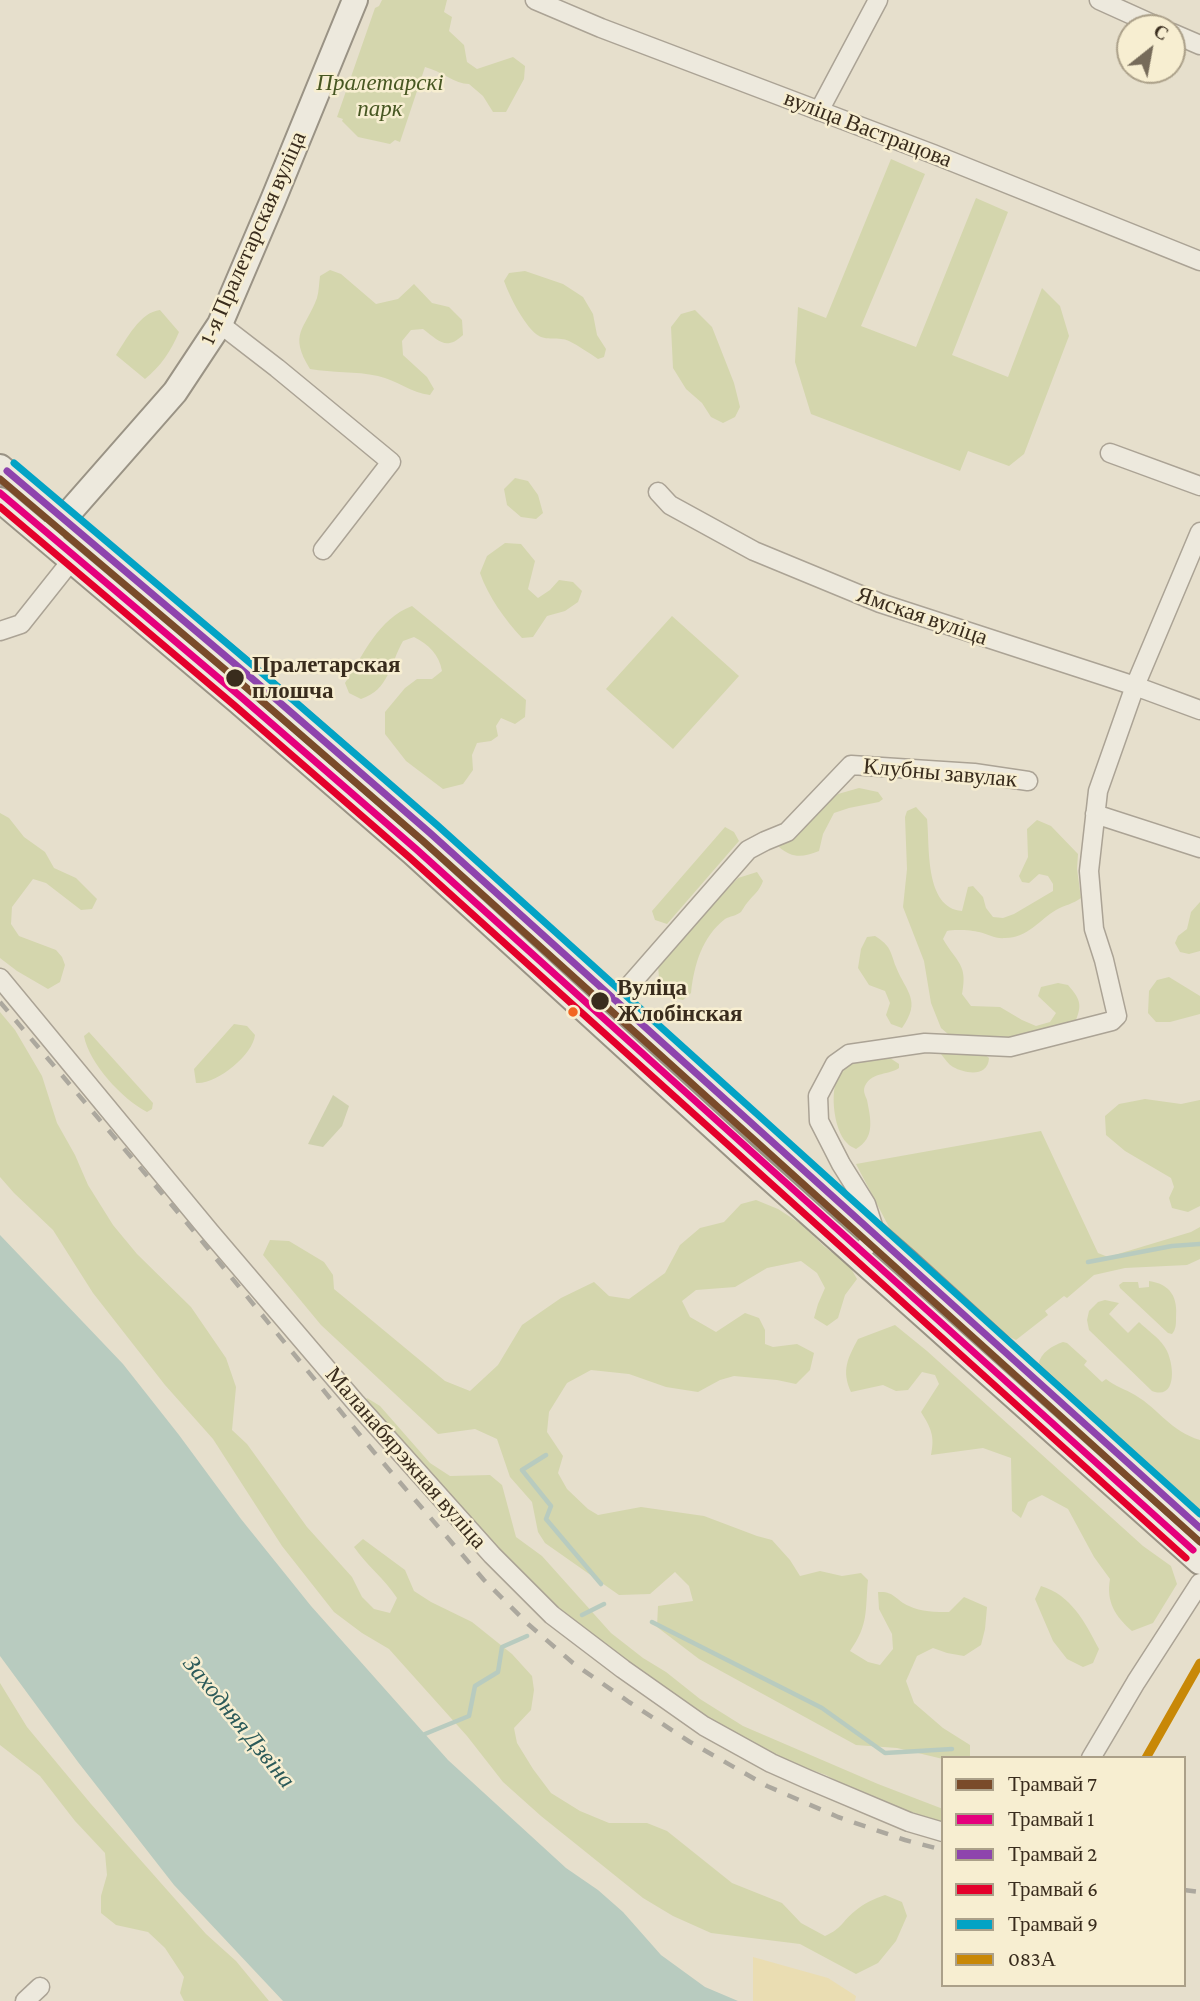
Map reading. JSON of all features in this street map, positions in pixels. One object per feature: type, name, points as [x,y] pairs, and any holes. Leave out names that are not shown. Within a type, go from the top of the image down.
[{"type":"main road","name":"1-я Пралетарская вуліца","points":[[46,539],[175,392],[220,324],[355,0]]},
{"type":"main road","points":[[0,467],[429,833],[764,1137],[908,1263],[1200,1530]]},
{"type":"main road","points":[[0,500],[412,852],[745,1156],[1200,1562]]},
{"type":"street","name":"вуліца Вастрацова","points":[[535,0],[1200,261]]},
{"type":"street","points":[[819,111],[878,0]]},
{"type":"street","points":[[1098,0],[1130,14]]},
{"type":"street","points":[[220,324],[390,462],[323,550]]},
{"type":"street","points":[[1110,453],[1200,486]]},
{"type":"street","name":"Ямская вуліца","points":[[658,492],[670,505],[754,551],[880,603],[1135,686],[1200,710]]},
{"type":"street","points":[[857,1256],[876,1235],[866,1204],[819,1121],[818,1096],[835,1064],[849,1054],[925,1043],[1010,1047],[1112,1021],[1116,1016],[1094,929],[1088,872],[1098,791],[1135,686],[1200,532]]},
{"type":"street","points":[[0,631],[21,624],[71,561]]},
{"type":"street","points":[[238,701],[254,681]]},
{"type":"street","name":"Клубны завулак","points":[[615,1002],[748,850],[787,832],[851,765],[974,773],[1028,782]]},
{"type":"street","points":[[1095,814],[1200,848]]},
{"type":"street","points":[[412,852],[429,833]]},
{"type":"street","name":"Маланабярэжная вуліца","points":[[0,978],[210,1232],[356,1403],[492,1555],[552,1615],[704,1726],[783,1768],[909,1822],[941,1831]]},
{"type":"street","points":[[745,1156],[764,1137]]},
{"type":"street","points":[[889,1284],[908,1263]]},
{"type":"street","points":[[996,1381],[1014,1360]]},
{"type":"street","points":[[1092,1756],[1200,1583]]},
{"type":"street","points":[[25,2001],[40,1987]]},
{"type":"green space","name":"Пралетарскі парк","points":[[382,0],[447,0],[444,12],[452,17],[449,31],[464,45],[467,62],[477,69],[513,57],[525,66],[524,79],[506,112],[493,112],[483,96],[469,84],[425,67],[400,142],[395,140],[390,144],[358,137],[343,119],[337,117],[375,8]]},
{"type":"green space","points":[[891,159],[925,174],[861,326],[916,347],[976,198],[1008,212],[952,355],[1008,377],[1042,288],[1060,306],[1069,336],[1024,454],[1009,466],[968,451],[960,471],[811,414],[795,362],[798,307],[826,318]]},
{"type":"green space","points":[[330,270],[341,274],[376,304],[398,299],[414,284],[432,303],[449,307],[462,320],[463,335],[452,342],[443,342],[423,329],[411,330],[402,341],[403,355],[427,377],[434,389],[430,395],[378,376],[310,369],[303,357],[299,339],[317,298],[320,276]]},
{"type":"green space","points":[[525,271],[563,284],[583,297],[593,314],[597,335],[606,349],[604,357],[598,359],[569,341],[544,338],[531,329],[517,309],[504,281],[509,273]]},
{"type":"green space","points":[[160,310],[179,332],[165,358],[145,379],[116,355],[140,321]]},
{"type":"green space","points":[[695,310],[712,327],[734,383],[740,407],[735,417],[723,423],[711,417],[702,403],[686,389],[673,368],[671,327],[681,314]]},
{"type":"green space","points":[[515,478],[528,481],[538,495],[543,513],[536,519],[521,517],[507,505],[504,489]]},
{"type":"green space","points":[[505,543],[521,544],[535,561],[528,589],[538,598],[559,580],[573,582],[582,591],[578,602],[565,611],[547,616],[533,637],[522,638],[509,623],[492,599],[480,573],[487,556]]},
{"type":"green space","points":[[412,606],[526,700],[525,717],[515,724],[501,718],[496,726],[498,736],[491,741],[477,743],[472,755],[473,770],[463,784],[443,789],[406,761],[385,734],[385,712],[405,688],[417,679],[432,679],[442,671],[432,651],[414,637],[403,641],[383,683],[361,699],[349,693],[345,683],[381,628],[390,619]]},
{"type":"green space","points":[[672,616],[739,676],[673,749],[606,689]]},
{"type":"green space","points":[[859,788],[878,792],[883,799],[834,813],[823,834],[819,851],[798,856],[779,847],[783,837],[812,813],[838,794]]},
{"type":"green space","points":[[916,807],[927,819],[929,859],[935,887],[941,899],[950,907],[962,911],[968,887],[973,886],[983,897],[986,908],[993,917],[1003,918],[1053,891],[1053,884],[1048,876],[1039,874],[1029,883],[1022,882],[1019,876],[1028,857],[1027,829],[1037,820],[1051,826],[1078,854],[1081,898],[1078,900],[1056,910],[1020,935],[998,938],[976,931],[958,930],[947,931],[943,939],[962,970],[962,994],[971,1006],[1000,1007],[1036,1026],[1050,1022],[1056,1013],[1038,996],[1041,987],[1058,983],[1068,985],[1078,1000],[1079,1008],[1074,1025],[1039,1035],[1002,1039],[955,1040],[941,1028],[931,1003],[924,961],[903,907],[907,869],[905,817],[907,811]]},
{"type":"green space","points":[[0,813],[9,818],[24,837],[45,852],[54,868],[76,878],[97,899],[92,909],[81,910],[46,883],[33,879],[12,907],[11,924],[19,936],[56,950],[62,957],[65,965],[60,982],[48,989],[0,958]]},
{"type":"green space","points":[[725,827],[734,832],[739,841],[667,924],[655,920],[652,911]]},
{"type":"green space","points":[[757,872],[763,881],[758,890],[741,912],[717,926],[705,943],[694,972],[691,993],[683,1000],[671,997],[659,977],[658,966],[676,942],[738,878]]},
{"type":"green space","points":[[1200,902],[1200,951],[1189,954],[1180,952],[1175,943],[1178,936],[1187,929],[1191,912]]},
{"type":"green space","points":[[875,936],[889,949],[910,996],[911,1010],[902,1028],[891,1024],[886,1015],[890,1003],[885,991],[869,985],[858,968],[861,949],[867,937]]},
{"type":"green space","points":[[1169,977],[1200,996],[1200,1014],[1170,1022],[1156,1022],[1148,1013],[1149,991],[1157,980]]},
{"type":"green space","points":[[0,1012],[15,1030],[42,1076],[57,1123],[88,1185],[113,1225],[137,1254],[191,1307],[226,1358],[236,1387],[232,1430],[247,1444],[307,1527],[352,1577],[362,1597],[374,1609],[390,1613],[397,1598],[354,1547],[363,1539],[405,1570],[414,1591],[472,1622],[512,1654],[532,1676],[534,1690],[531,1710],[514,1728],[517,1743],[551,1793],[580,1811],[609,1823],[647,1823],[667,1831],[732,1883],[782,1903],[801,1923],[825,1936],[839,1927],[858,1908],[873,1900],[885,1895],[902,1902],[907,1916],[896,1941],[878,1963],[856,1974],[800,1944],[711,1933],[673,1916],[643,1898],[503,1782],[467,1736],[389,1649],[334,1612],[282,1546],[213,1439],[165,1385],[93,1293],[53,1230],[0,1177]]},
{"type":"green space","points":[[234,1024],[247,1026],[255,1035],[248,1051],[223,1074],[196,1083],[194,1069]]},
{"type":"green space","points":[[89,1032],[153,1103],[152,1109],[147,1112],[137,1106],[108,1079],[87,1046],[84,1036]]},
{"type":"green space","points":[[947,1047],[980,1051],[989,1058],[988,1064],[976,1072],[953,1067],[941,1054]]},
{"type":"green space","points":[[887,1056],[899,1064],[899,1068],[873,1077],[865,1086],[870,1128],[866,1140],[856,1149],[842,1137],[838,1128],[834,1096],[838,1077],[857,1061]]},
{"type":"green space","points":[[333,1095],[349,1106],[342,1126],[323,1147],[308,1144]]},
{"type":"green space","points":[[1145,1099],[1181,1104],[1200,1100],[1200,1206],[1188,1212],[1172,1208],[1169,1198],[1174,1187],[1171,1178],[1125,1151],[1106,1135],[1105,1116],[1119,1104]]},
{"type":"green space","points":[[1041,1131],[1098,1253],[1108,1257],[1200,1227],[1200,1259],[1187,1265],[1125,1268],[1094,1275],[1067,1298],[1064,1296],[1045,1311],[1048,1315],[1016,1340],[1004,1334],[890,1229],[856,1164]]},
{"type":"green space","points":[[756,1200],[778,1209],[801,1224],[849,1265],[857,1279],[845,1295],[838,1318],[827,1326],[814,1318],[825,1288],[817,1273],[801,1261],[767,1268],[735,1287],[696,1290],[682,1301],[690,1317],[716,1332],[745,1313],[759,1318],[765,1330],[765,1344],[773,1347],[797,1344],[814,1353],[810,1370],[796,1384],[734,1376],[698,1392],[666,1387],[629,1374],[591,1370],[567,1383],[549,1412],[547,1432],[563,1456],[558,1473],[567,1489],[598,1515],[641,1507],[704,1516],[772,1540],[800,1576],[820,1571],[842,1576],[861,1573],[868,1580],[865,1617],[850,1651],[868,1662],[880,1665],[893,1649],[892,1634],[879,1609],[878,1592],[892,1594],[904,1604],[929,1611],[949,1612],[964,1597],[987,1607],[981,1645],[964,1656],[933,1648],[917,1656],[906,1681],[914,1703],[943,1728],[970,1745],[970,1756],[941,1756],[941,1759],[897,1748],[856,1745],[699,1659],[657,1627],[658,1606],[693,1601],[689,1586],[675,1572],[650,1594],[619,1595],[545,1543],[538,1532],[532,1502],[510,1477],[497,1439],[475,1429],[438,1434],[321,1325],[263,1255],[270,1240],[289,1241],[324,1262],[333,1275],[334,1289],[445,1381],[470,1391],[498,1365],[522,1325],[561,1298],[594,1282],[609,1296],[629,1299],[665,1273],[680,1245],[700,1228],[724,1222],[741,1204]]},
{"type":"green space","points":[[1149,1281],[1163,1285],[1172,1293],[1176,1304],[1176,1323],[1172,1334],[1119,1285],[1123,1282],[1138,1282],[1139,1288],[1149,1287]]},
{"type":"green space","points":[[1105,1300],[1119,1303],[1109,1314],[1128,1333],[1139,1322],[1164,1346],[1172,1369],[1167,1390],[1152,1391],[1089,1330],[1089,1311],[1098,1302]]},
{"type":"green space","points":[[895,1325],[1143,1546],[1171,1566],[1177,1584],[1153,1623],[1132,1631],[1121,1620],[1109,1595],[1110,1579],[1094,1557],[1068,1509],[1042,1495],[1028,1502],[1021,1518],[1012,1511],[1011,1458],[983,1448],[931,1455],[931,1432],[921,1412],[939,1384],[935,1375],[922,1372],[908,1390],[896,1391],[883,1385],[851,1392],[846,1371],[858,1339]]},
{"type":"green space","points":[[1063,1342],[1087,1361],[1084,1365],[1102,1382],[1106,1379],[1135,1395],[1173,1426],[1200,1440],[1200,1512],[1038,1365],[1048,1350]]},
{"type":"green space","points":[[367,1398],[380,1406],[430,1463],[450,1476],[490,1475],[502,1485],[516,1537],[542,1556],[611,1633],[643,1658],[743,1726],[941,1808],[941,1822],[868,1798],[826,1775],[778,1758],[716,1727],[593,1643],[489,1539],[402,1440],[364,1403]]},
{"type":"green space","points":[[1041,1586],[1061,1596],[1076,1611],[1099,1649],[1093,1663],[1083,1667],[1067,1659],[1053,1641],[1035,1599]]},
{"type":"green space","points":[[0,1683],[27,1727],[91,1804],[206,1934],[236,1961],[269,2001],[184,2001],[180,1993],[184,1977],[165,1948],[148,1932],[116,1925],[101,1913],[101,1896],[107,1875],[105,1853],[75,1821],[40,1776],[0,1745]]},
{"type":"sand","points":[[753,1957],[828,1978],[856,1996],[855,2001],[753,2001]]},
{"type":"water","name":"Заходняя Дзвіна","points":[[0,1235],[123,1364],[311,1606],[448,1760],[566,1868],[598,1890],[623,1912],[661,1955],[705,1987],[738,2001],[283,2001],[174,1885],[0,1656]]},
{"type":"waterway","points":[[1088,1262],[1172,1246],[1200,1244]]},
{"type":"waterway","points":[[546,1455],[522,1470],[551,1506],[546,1519],[601,1584]]},
{"type":"waterway","points":[[582,1615],[604,1604]]},
{"type":"waterway","points":[[652,1622],[822,1708],[885,1753],[952,1749]]},
{"type":"waterway","points":[[420,1736],[469,1716],[475,1686],[498,1672],[502,1647],[527,1636]]},
{"type":"railway","points":[[0,1002],[192,1229],[373,1451],[484,1580],[528,1624],[573,1663],[629,1702],[690,1742],[767,1786],[838,1817],[941,1849]]},
{"type":"railway","points":[[1186,1890],[1200,1892]]},
{"type":"tram line","name":"9","points":[[14,463],[437,825],[1200,1514]]},
{"type":"tram line","name":"2","points":[[7,471],[430,833],[1200,1528]]},
{"type":"tram line","name":"7","points":[[0,479],[423,841],[1200,1542]]},
{"type":"tram line","name":"1","points":[[0,493],[416,849],[1193,1550]]},
{"type":"tram line","name":"6","points":[[0,507],[409,857],[1186,1558]]},
{"type":"transit line","name":"083А","points":[[1147,1756],[1200,1663]]},
{"type":"place","name":"Пралетарская плошча","points":[[235,678]]},
{"type":"place","name":"Вуліца Жлобінская","points":[[600,1001]]}]
